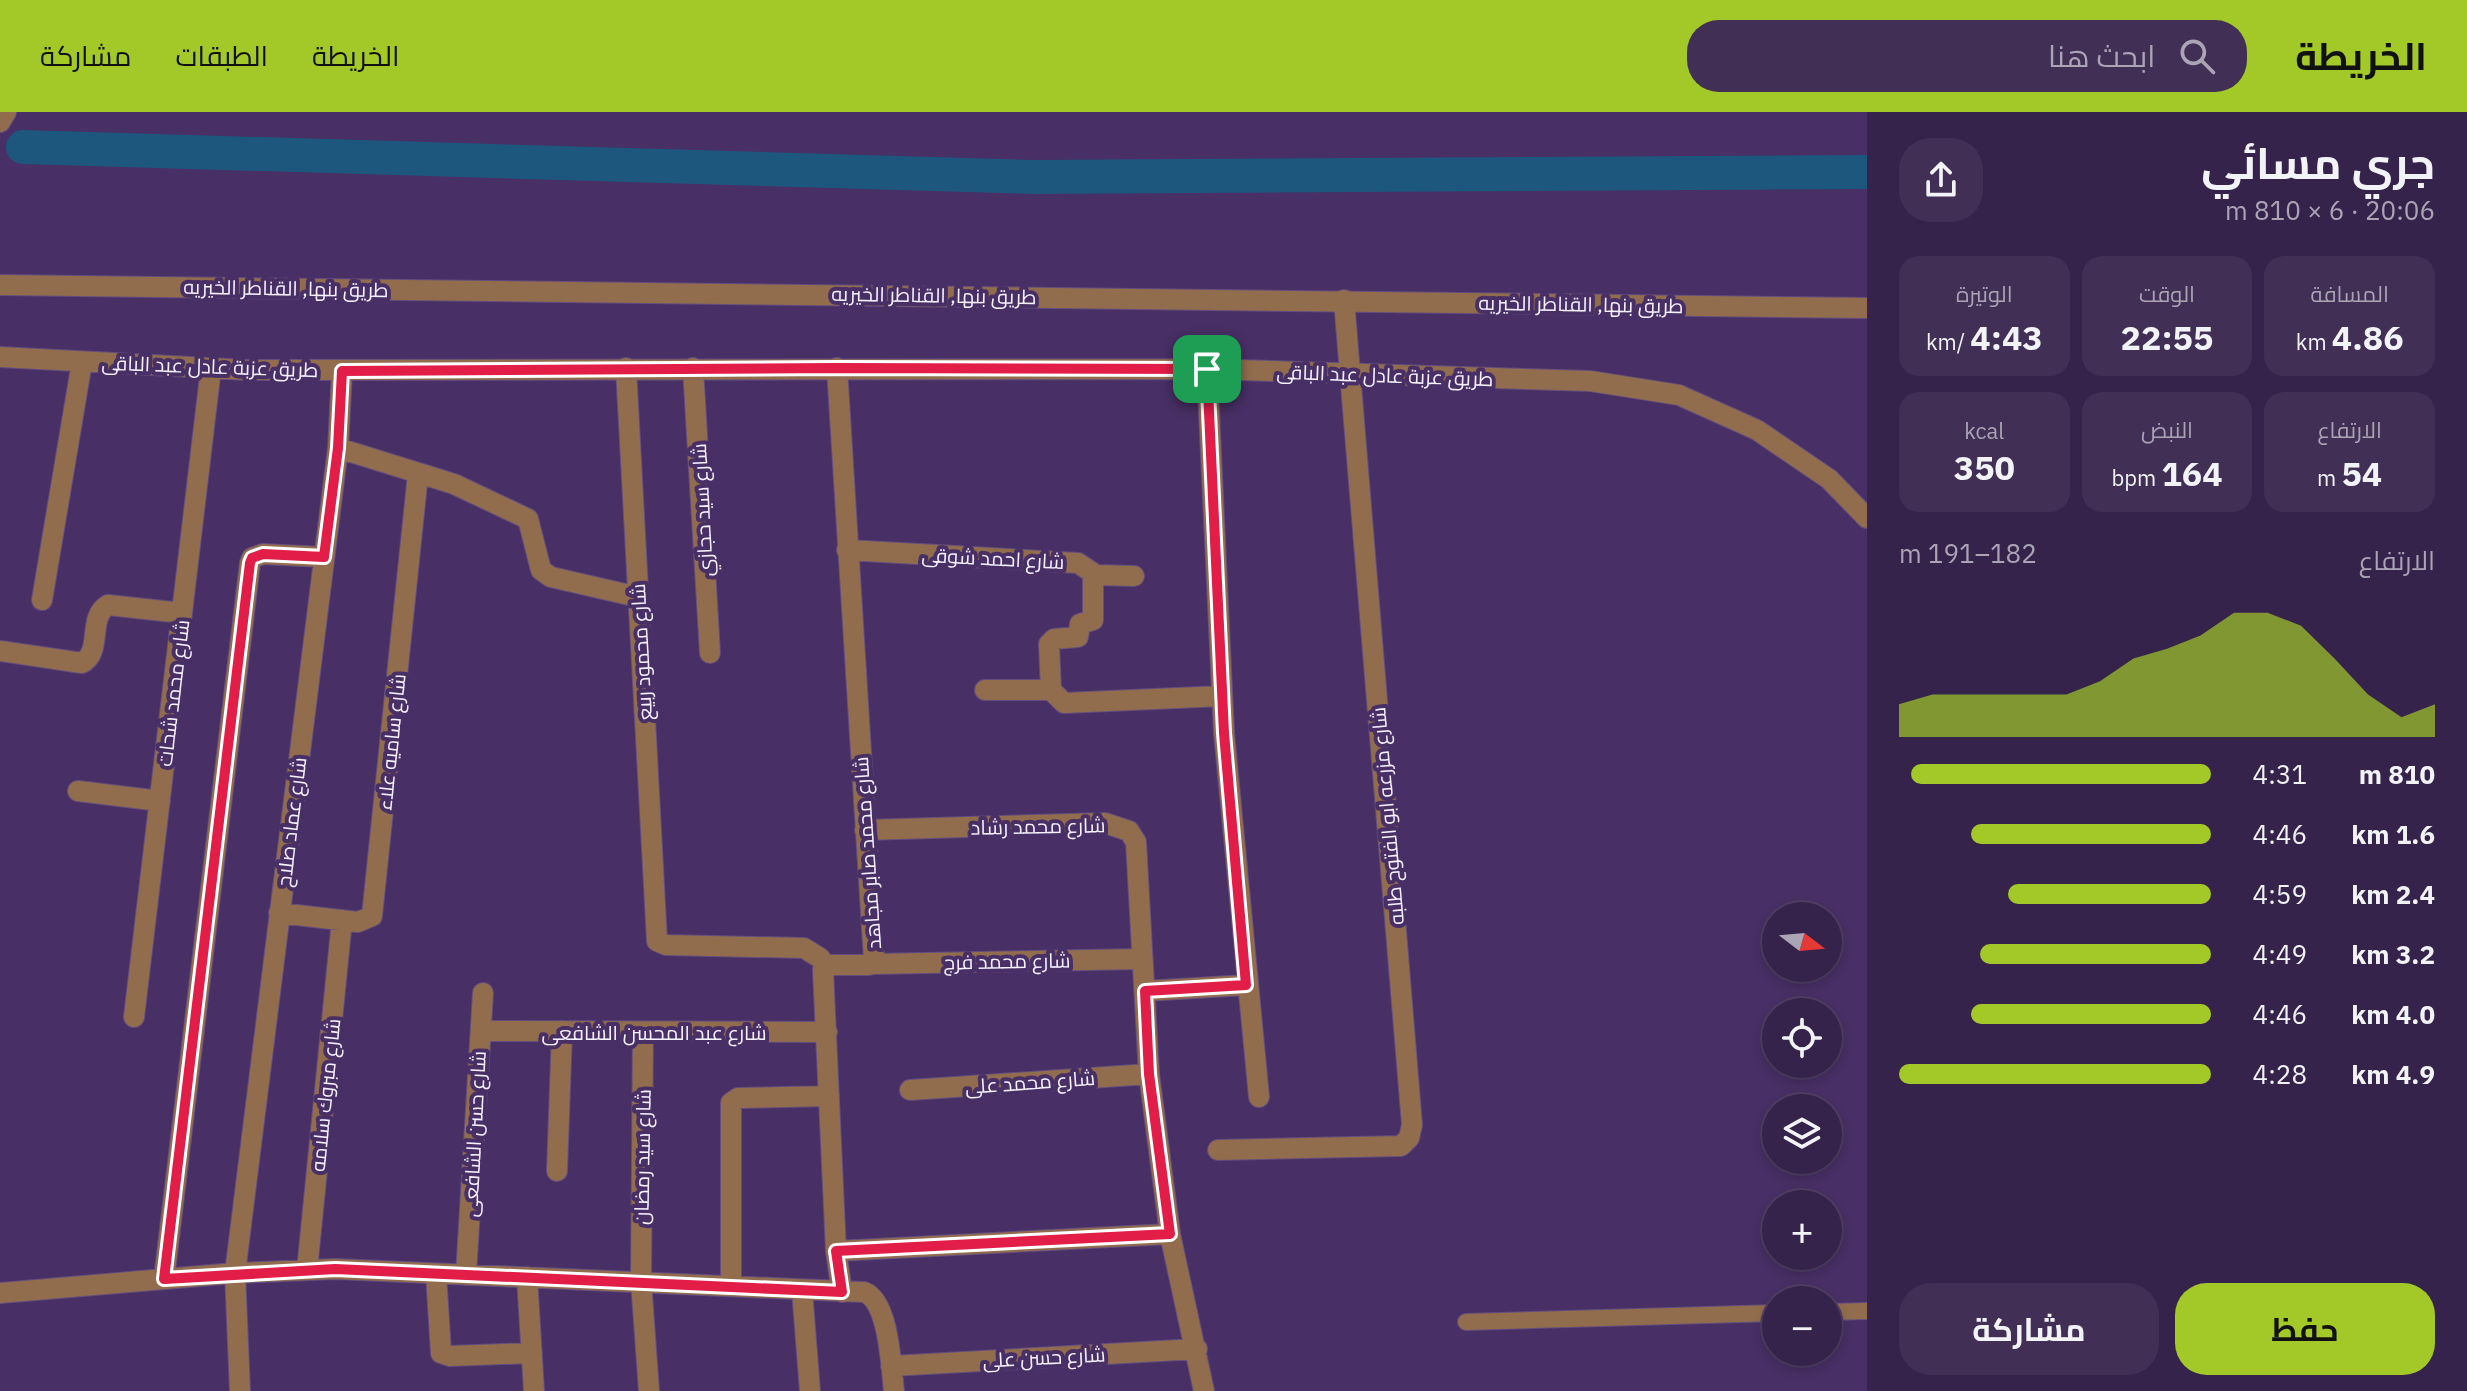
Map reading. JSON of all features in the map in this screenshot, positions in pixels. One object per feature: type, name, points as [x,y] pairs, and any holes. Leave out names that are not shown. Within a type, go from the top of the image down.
[{"type":"street","points":[[0,122],[6,112]]},
{"type":"street","name":"طريق بنها, القناطر الخيريه","points":[[0,285],[1867,308]]},
{"type":"street","name":"شارع مزرعه ابو الفتوح طلبه","points":[[1218,1150],[1401,1146],[1409,1138],[1412,1125],[1344,300]]},
{"type":"street","name":"طريق عزبة عادل عبد الباقى","points":[[0,357],[342,371],[1207,369],[1590,381],[1679,395],[1757,430],[1829,479],[1867,518]]},
{"type":"street","points":[[42,600],[82,362]]},
{"type":"street","name":"شارع محمد شحات","points":[[134,1017],[211,368]]},
{"type":"street","name":"شارع محمود ربيع","points":[[626,368],[656,936],[661,945],[804,948],[826,966]]},
{"type":"street","name":"شارع سيد حجازي","points":[[693,368],[710,653]]},
{"type":"street","name":"شارع محمد صابر مجاهد","points":[[826,966],[873,964],[837,368]]},
{"type":"street","points":[[1207,369],[1222,696],[1246,985],[1259,1097]]},
{"type":"street","name":"شارع عماد صلاح","points":[[240,1391],[235,1273],[338,448],[342,371]]},
{"type":"street","points":[[338,448],[488,497],[528,519],[537,562],[551,577],[638,597]]},
{"type":"street","name":"شارع ساميه علاء","points":[[279,913],[366,921],[374,908],[418,474]]},
{"type":"street","name":"شارع احمد شوقى","points":[[847,550],[1078,563],[1093,574],[1134,576]]},
{"type":"street","points":[[164,1279],[250,563],[252,558],[263,554],[324,557]]},
{"type":"street","points":[[1093,574],[1093,620],[1082,622],[1078,637],[1054,639],[1049,644],[1051,690],[1064,703],[1222,696]]},
{"type":"street","points":[[0,651],[82,663],[91,654],[99,614],[108,605],[182,613]]},
{"type":"street","points":[[985,690],[1051,690]]},
{"type":"street","points":[[78,791],[160,801]]},
{"type":"street","name":"شارع محمد رشاد","points":[[865,830],[1117,825],[1129,831],[1136,842],[1149,1074],[1170,1234],[1204,1391]]},
{"type":"street","name":"شارع مبروك سلامه","points":[[307,1270],[342,920]]},
{"type":"street","name":"شارع محمد فرج","points":[[873,964],[1142,959]]},
{"type":"street","points":[[826,966],[822,975],[836,1251],[842,1292]]},
{"type":"street","points":[[1145,991],[1246,985]]},
{"type":"street","name":"شارع حسن الشافعى","points":[[466,1275],[483,993]]},
{"type":"street","name":"شارع عبد المحسن الشافعى","points":[[481,1031],[827,1032]]},
{"type":"street","points":[[557,1171],[562,1031]]},
{"type":"street","name":"شارع سيد رمضان","points":[[643,1033],[641,1281],[649,1391]]},
{"type":"street","name":"شارع محمد على","points":[[910,1090],[1149,1074]]},
{"type":"street","points":[[731,1285],[731,1103],[738,1098],[829,1096]]},
{"type":"street","points":[[836,1251],[1170,1234]]},
{"type":"street","points":[[0,1293],[307,1270],[864,1292],[878,1301],[894,1391]]},
{"type":"street","points":[[436,1274],[441,1353],[445,1356],[532,1353]]},
{"type":"street","points":[[527,1277],[534,1391]]},
{"type":"street","points":[[802,1290],[810,1391]]},
{"type":"street","name":"شارع حسن على","points":[[891,1366],[1197,1349]]},
{"type":"lane","points":[[1842,1312],[1867,1311]]},
{"type":"lane","points":[[1466,1322],[1762,1313]]},
{"type":"waterway","points":[[23,147],[1033,177],[1867,172]]},
{"type":"route","points":[[1207,369],[1224,733],[1246,985],[1145,991],[1149,1074],[1170,1234],[836,1251],[842,1292],[335,1269],[164,1279],[250,563],[257,554],[324,557],[338,448],[342,371],[1207,369]]}]
